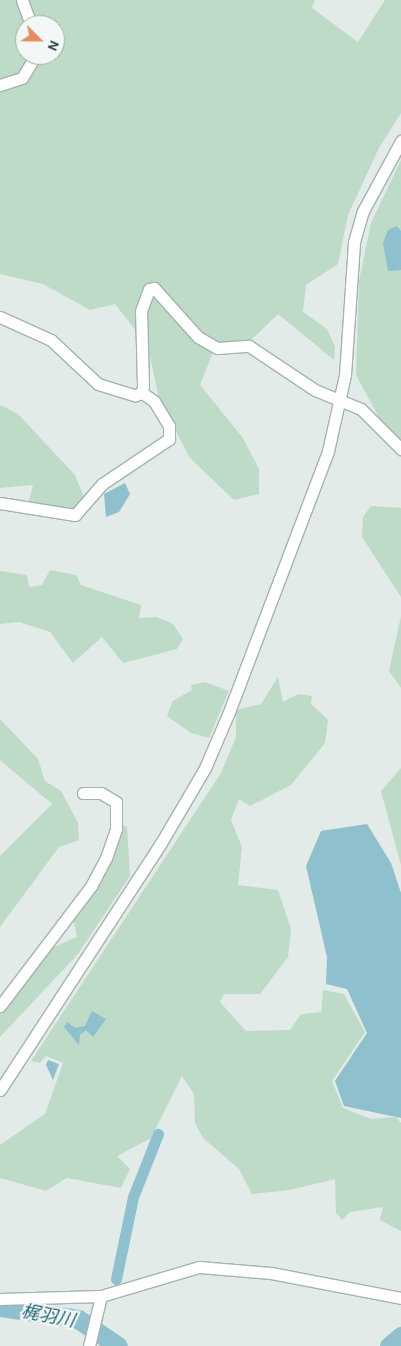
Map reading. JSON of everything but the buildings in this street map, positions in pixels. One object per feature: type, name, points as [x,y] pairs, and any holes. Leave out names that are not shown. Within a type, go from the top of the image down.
[{"type":"street","points":[[22,0],[27,15]]},
{"type":"street","points":[[0,85],[22,78],[30,65]]},
{"type":"street","points":[[0,1090],[205,768],[328,451],[340,399],[354,242],[363,211],[401,141]]},
{"type":"street","points":[[142,392],[141,311],[146,295],[154,288],[186,328],[217,348],[249,346],[315,390],[361,409],[401,449]]},
{"type":"street","points":[[0,316],[51,340],[98,384],[135,395],[142,392]]},
{"type":"street","points":[[0,503],[75,515],[102,484],[169,439],[169,426],[154,401],[142,392]]},
{"type":"street","points":[[0,1006],[10,998],[106,858],[116,829],[116,802],[101,793],[83,793]]},
{"type":"street","points":[[0,1298],[101,1296],[199,1267],[280,1274],[401,1298]]},
{"type":"street","points":[[89,1346],[101,1296]]},
{"type":"green space","points":[[0,0],[315,0],[312,8],[358,42],[385,0],[401,0],[401,113],[379,148],[348,215],[338,264],[306,285],[303,312],[327,329],[335,347],[334,360],[278,314],[248,343],[213,352],[200,385],[243,438],[259,469],[259,494],[234,500],[190,458],[159,399],[148,346],[115,304],[90,310],[43,284],[0,274]]},
{"type":"green space","points":[[401,160],[401,442],[382,423],[356,375],[359,281],[371,223]]},
{"type":"green space","points":[[0,405],[18,414],[75,475],[84,498],[69,514],[28,504],[33,485],[0,488]]},
{"type":"green space","points":[[371,506],[401,508],[401,597],[362,537],[363,517]]},
{"type":"green space","points":[[50,570],[76,575],[81,585],[141,605],[139,618],[157,617],[173,624],[183,639],[177,649],[123,663],[102,637],[73,663],[50,632],[19,622],[0,624],[0,571],[27,575],[29,587],[42,585]]},
{"type":"green space","points":[[401,616],[401,688],[389,671]]},
{"type":"green space","points":[[278,677],[283,702],[298,694],[312,696],[311,704],[328,720],[325,743],[291,785],[250,806],[239,799],[231,820],[242,847],[238,885],[278,890],[291,929],[288,957],[260,994],[224,994],[220,1002],[246,1031],[290,1030],[301,1014],[321,1012],[323,990],[344,994],[365,1032],[332,1081],[343,1108],[371,1119],[396,1117],[401,1123],[401,1231],[380,1220],[383,1207],[350,1212],[342,1220],[336,1213],[335,1179],[290,1190],[252,1194],[239,1169],[203,1138],[195,1123],[194,1094],[182,1076],[151,1138],[117,1156],[130,1169],[121,1188],[67,1178],[46,1191],[0,1178],[0,1145],[45,1114],[63,1063],[46,1056],[40,1063],[31,1061],[221,773],[236,737],[236,710],[261,704]]},
{"type":"green space","points":[[205,682],[229,691],[209,738],[191,733],[167,716],[173,701],[192,690],[191,685]]},
{"type":"green space","points":[[0,719],[38,759],[45,781],[61,791],[78,823],[79,840],[59,847],[0,927],[0,856],[52,804],[0,760]]},
{"type":"green space","points":[[401,768],[401,865],[381,791]]},
{"type":"green space","points":[[120,824],[127,827],[130,876],[78,954],[0,1037],[0,1010],[8,1006],[52,948],[77,937],[73,917]]},
{"type":"water","points":[[397,226],[401,231],[401,270],[388,271],[383,243],[388,230]]},
{"type":"water","points":[[125,483],[130,494],[119,512],[106,517],[104,494]]},
{"type":"water","points":[[367,824],[391,863],[401,893],[401,1118],[344,1106],[335,1081],[367,1033],[347,989],[326,984],[327,957],[306,866],[321,831]]},
{"type":"water","points":[[92,1011],[106,1019],[93,1037],[86,1030],[80,1035],[79,1045],[64,1027],[67,1022],[75,1028],[85,1026]]},
{"type":"water","points":[[48,1060],[59,1064],[53,1080],[46,1065]]},
{"type":"waterway","points":[[116,1279],[133,1197],[158,1134]]},
{"type":"waterway","name":"梶羽川","points":[[0,1307],[78,1319],[118,1346]]},
{"type":"waterway","name":"梶羽川","points":[[389,1346],[401,1336]]}]
